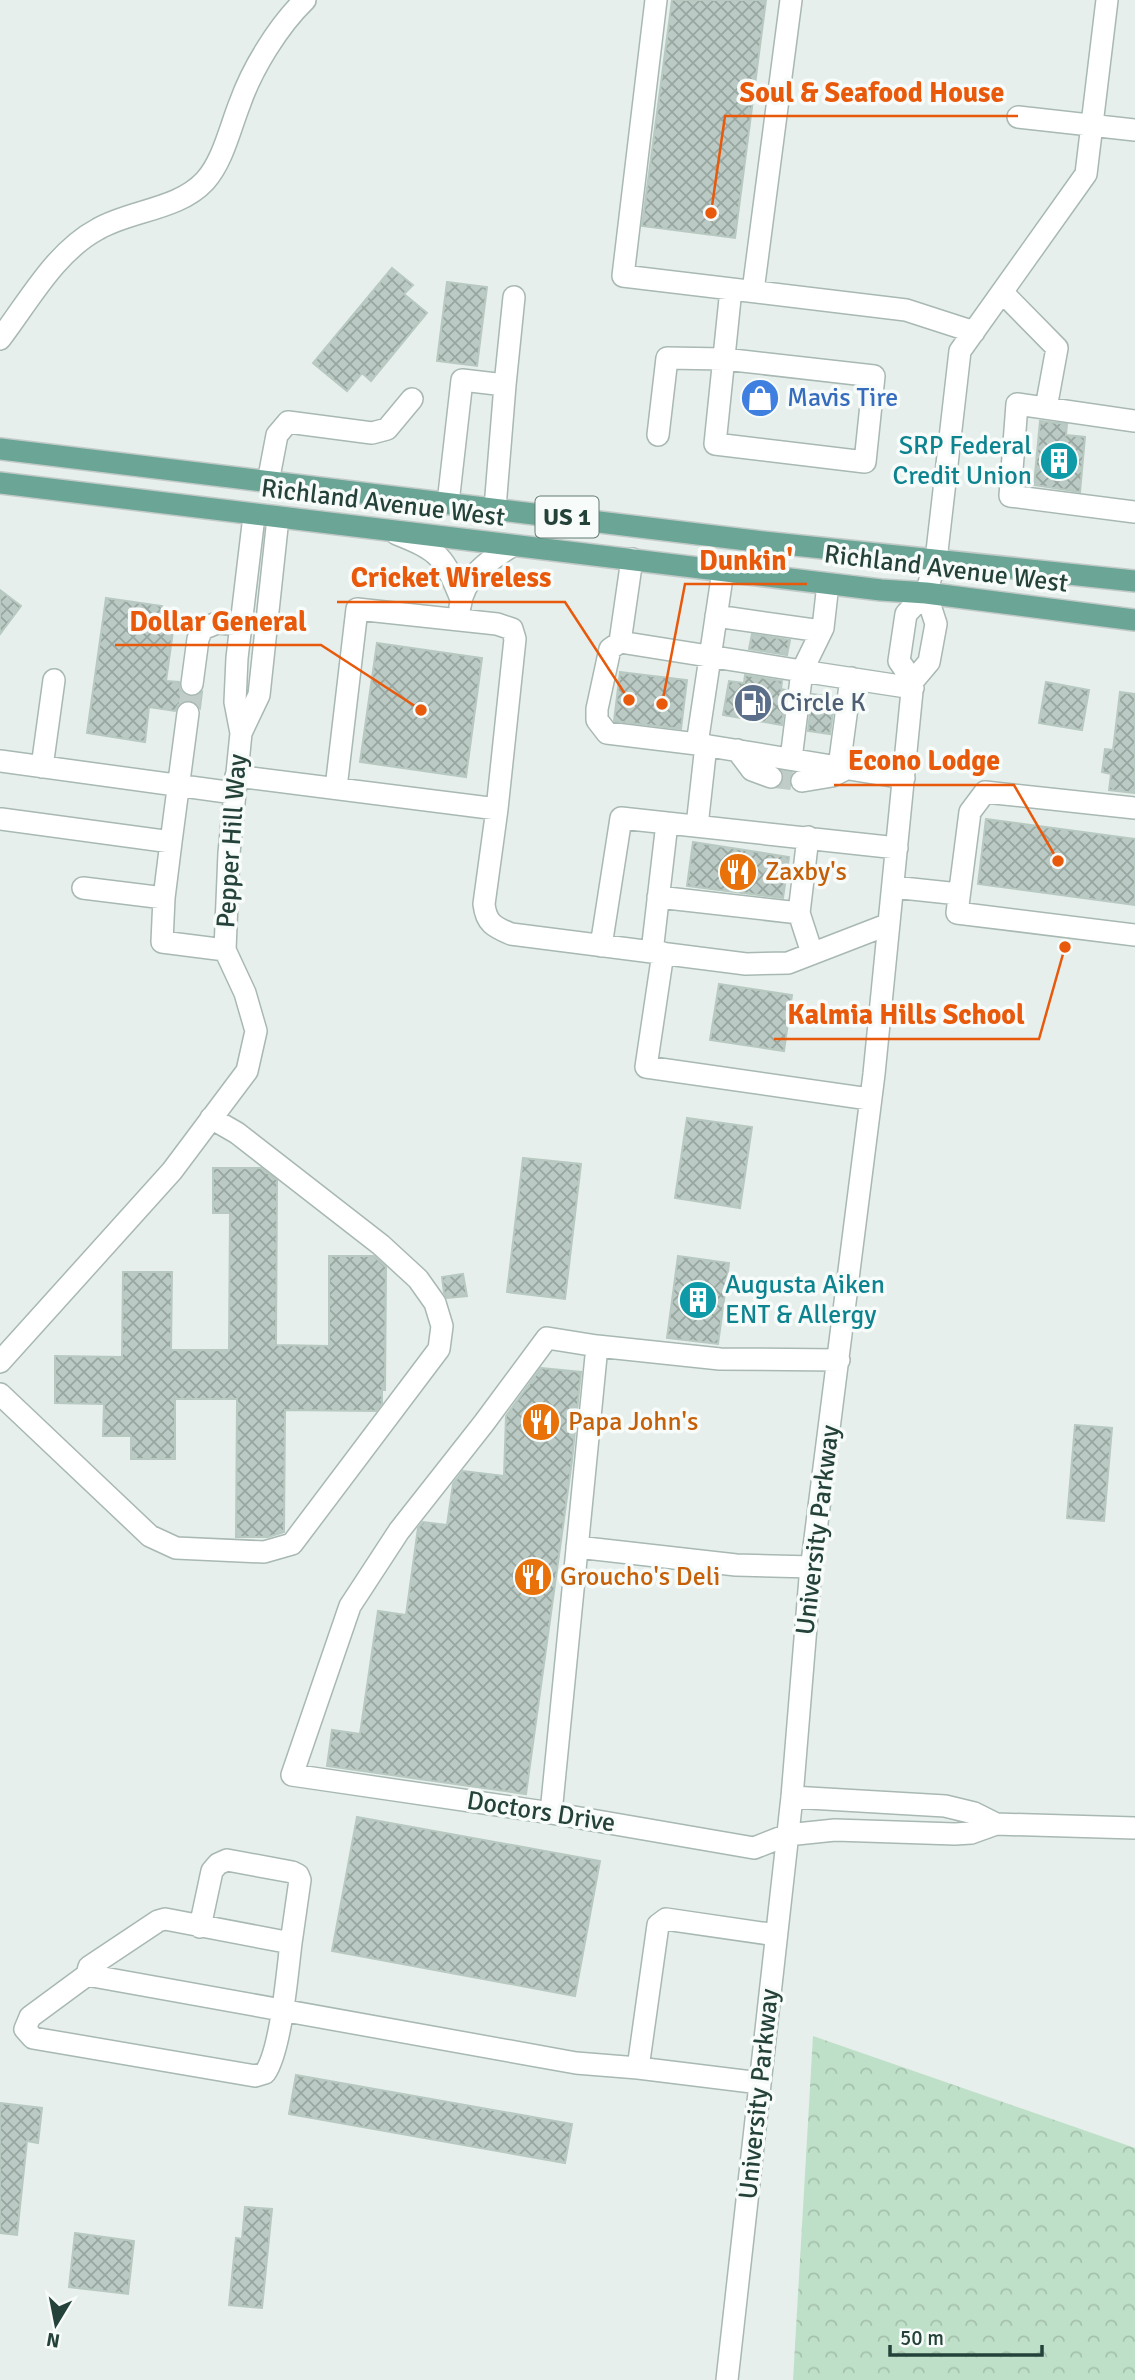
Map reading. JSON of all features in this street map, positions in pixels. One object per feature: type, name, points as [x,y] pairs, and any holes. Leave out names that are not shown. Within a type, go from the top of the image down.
[{"type":"main road","name":"Richland Avenue West","points":[[0,449],[755,541],[1135,581]]},
{"type":"main road","name":"Richland Avenue West","points":[[0,483],[278,519],[828,584],[926,593],[1135,620]]},
{"type":"street","points":[[0,339],[60,259],[78,242],[100,228],[183,198],[205,181],[231,130],[251,77],[282,26],[305,0]]},
{"type":"street","points":[[656,0],[623,276],[906,310],[974,332]]},
{"type":"street","points":[[753,291],[791,0]]},
{"type":"street","name":"University Parkway","points":[[913,684],[899,661],[906,614],[926,593],[936,559],[960,351],[1086,174],[1107,0]]},
{"type":"street","points":[[1018,117],[1135,130]]},
{"type":"street","points":[[658,435],[667,358],[724,359],[874,376],[865,462],[715,444],[724,359],[731,289]]},
{"type":"street","points":[[1002,292],[1057,348],[1046,408]]},
{"type":"street","points":[[495,508],[514,297]]},
{"type":"street","points":[[448,503],[462,380],[505,385]]},
{"type":"street","points":[[268,482],[277,435],[289,422],[373,433],[387,429],[412,399]]},
{"type":"street","points":[[1135,421],[1017,404],[1010,496],[1135,512]]},
{"type":"street","name":"Pepper Hill Way","points":[[225,950],[229,853],[240,733],[234,702],[254,516]]},
{"type":"street","name":"Pepper Hill Way","points":[[240,733],[259,695],[278,519]]},
{"type":"street","points":[[391,532],[421,544],[441,557],[450,571],[460,609]]},
{"type":"street","points":[[460,609],[474,574],[489,559],[512,546]]},
{"type":"street","points":[[632,559],[620,642],[611,649],[597,709],[597,720],[607,733],[737,750],[904,778]]},
{"type":"street","points":[[697,826],[709,657],[723,570]]},
{"type":"street","points":[[791,759],[803,671],[821,632],[828,584]]},
{"type":"street","name":"University Parkway","points":[[727,2380],[792,1797],[812,1567],[869,1099],[913,684],[929,663],[936,624],[926,593]]},
{"type":"street","points":[[336,788],[357,609],[460,609],[512,629],[515,639],[484,904],[486,917],[497,928],[511,934],[746,964],[788,962],[889,924]]},
{"type":"street","points":[[716,616],[821,632]]},
{"type":"street","points":[[192,684],[198,639],[202,629],[217,623],[242,625]]},
{"type":"street","points":[[620,642],[851,678],[913,684]]},
{"type":"street","points":[[802,781],[832,776],[843,767],[851,678]]},
{"type":"street","points":[[42,767],[54,680]]},
{"type":"street","points":[[0,1362],[172,1171],[247,1071],[256,1031],[245,993],[225,950],[162,942],[164,898],[188,713]]},
{"type":"street","points":[[737,750],[752,770],[771,777]]},
{"type":"street","points":[[0,761],[179,786],[235,784],[336,788],[497,809]]},
{"type":"street","points":[[1135,808],[985,792],[970,811],[957,913],[1135,935]]},
{"type":"street","points":[[601,946],[621,818],[808,836],[897,848]]},
{"type":"street","points":[[1,819],[171,842]]},
{"type":"street","points":[[667,823],[658,897],[657,953],[646,1067],[869,1099]]},
{"type":"street","points":[[808,836],[799,914],[812,953]]},
{"type":"street","points":[[893,887],[959,894]]},
{"type":"street","points":[[83,888],[164,898]]},
{"type":"street","points":[[658,897],[799,914]]},
{"type":"street","points":[[0,1394],[150,1536],[176,1548],[264,1552],[292,1544],[439,1349],[442,1326],[435,1303],[409,1270],[381,1245],[237,1133],[211,1118]]},
{"type":"street","name":"Doctors Drive","points":[[597,1346],[547,1338],[399,1531],[350,1606],[292,1775],[551,1813],[754,1848],[787,1835],[835,1830],[954,1834],[996,1824]]},
{"type":"street","points":[[551,1813],[597,1346],[720,1359],[839,1360]]},
{"type":"street","points":[[578,1547],[736,1565],[812,1567]]},
{"type":"street","points":[[792,1797],[946,1806],[974,1813],[996,1824],[1135,1828]]},
{"type":"street","points":[[200,1927],[212,1871],[218,1864],[227,1860],[298,1875],[300,1880],[281,2011],[273,2062],[265,2073],[255,2076],[33,2038],[25,2029],[30,2017],[88,1975],[281,2011],[576,2063],[760,2083]]},
{"type":"street","points":[[88,1975],[89,1967],[158,1920],[165,1919],[291,1943]]},
{"type":"street","points":[[638,2068],[658,1925],[666,1920],[776,1936]]},
{"type":"green space","points":[[813,2036],[1135,2148],[1135,2380],[793,2380]]},
{"type":"building","points":[[672,0],[766,0],[735,238],[642,226]]},
{"type":"building","points":[[392,268],[413,285],[404,294],[427,313],[371,381],[362,373],[347,391],[313,363]]},
{"type":"building","points":[[447,282],[487,287],[477,366],[437,361]]},
{"type":"building","name":"SRP Federal Credit Union","points":[[1040,421],[1067,424],[1066,435],[1085,437],[1080,492],[1034,485]]},
{"type":"building","points":[[0,590],[21,606],[0,634]]},
{"type":"building","points":[[106,598],[162,606],[160,622],[174,624],[166,681],[179,682],[180,690],[190,697],[202,692],[200,708],[189,700],[178,705],[175,711],[149,707],[145,742],[87,733]]},
{"type":"building","points":[[752,634],[790,640],[787,655],[749,649]]},
{"type":"building","points":[[377,643],[482,658],[466,777],[360,762]]},
{"type":"building","points":[[620,672],[687,680],[681,729],[614,721]]},
{"type":"building","name":"Circle K","points":[[745,675],[782,681],[781,689],[786,690],[782,725],[723,715],[729,681],[744,683]]},
{"type":"building","points":[[1046,682],[1089,690],[1082,730],[1039,723]]},
{"type":"building","points":[[1120,692],[1135,694],[1135,793],[1109,790],[1111,774],[1102,772],[1105,749],[1113,750]]},
{"type":"building","points":[[812,694],[835,697],[830,734],[808,731]]},
{"type":"building","points":[[986,819],[1135,839],[1135,905],[978,884]]},
{"type":"building","name":"Zaxby's","points":[[693,842],[789,857],[783,898],[687,886]]},
{"type":"building","points":[[719,984],[792,995],[784,1051],[710,1040]]},
{"type":"building","points":[[687,1118],[752,1127],[740,1208],[675,1198]]},
{"type":"building","points":[[523,1158],[581,1164],[565,1299],[507,1292]]},
{"type":"building","points":[[213,1168],[261,1168],[277,1180],[276,1345],[329,1346],[329,1256],[374,1256],[386,1267],[385,1390],[382,1390],[382,1403],[376,1411],[285,1410],[284,1532],[268,1537],[236,1537],[237,1399],[175,1399],[175,1459],[131,1459],[131,1436],[103,1436],[104,1404],[55,1403],[55,1356],[122,1357],[123,1272],[172,1272],[171,1350],[229,1350],[230,1213],[213,1213]]},
{"type":"building","name":"Augusta Aiken ENT & Allergy","points":[[678,1256],[729,1263],[718,1344],[667,1338]]},
{"type":"building","points":[[463,1274],[467,1296],[447,1298],[442,1277]]},
{"type":"building","points":[[541,1368],[581,1372],[572,1461],[526,1794],[327,1766],[332,1730],[360,1734],[378,1611],[406,1615],[418,1528],[423,1522],[447,1525],[453,1484],[463,1471],[504,1476],[506,1416]]},
{"type":"building","points":[[1075,1425],[1112,1428],[1104,1521],[1067,1518]]},
{"type":"building","points":[[357,1817],[600,1861],[575,1996],[332,1951]]},
{"type":"building","points":[[296,2075],[572,2124],[565,2163],[289,2114]]},
{"type":"building","points":[[0,2103],[42,2108],[38,2143],[27,2141],[17,2235],[0,2233]]},
{"type":"building","points":[[245,2207],[272,2209],[262,2308],[229,2305],[236,2238],[242,2239]]},
{"type":"building","points":[[75,2233],[134,2241],[128,2294],[69,2287]]},
{"type":"tunnel","points":[[188,713],[192,684]]},
{"type":"tunnel","points":[[771,777],[802,781]]},
{"type":"place","name":"Soul & Seafood House","points":[[711,213]]},
{"type":"place","name":"Mavis Tire","points":[[760,398]]},
{"type":"place","name":"SRP Federal Credit Union","points":[[1059,461]]},
{"type":"place","name":"Cricket Wireless","points":[[629,700]]},
{"type":"place","name":"Circle K","points":[[753,703]]},
{"type":"place","name":"Dunkin'","points":[[662,704]]},
{"type":"place","name":"Dollar General","points":[[421,710]]},
{"type":"place","name":"Econo Lodge","points":[[1058,861]]},
{"type":"place","name":"Zaxby's","points":[[738,872]]},
{"type":"place","name":"Kalmia Hills School","points":[[1065,947]]},
{"type":"place","name":"Augusta Aiken ENT & Allergy","points":[[698,1300]]},
{"type":"place","name":"Papa John's","points":[[541,1422]]},
{"type":"place","name":"Groucho's Deli","points":[[533,1577]]}]
